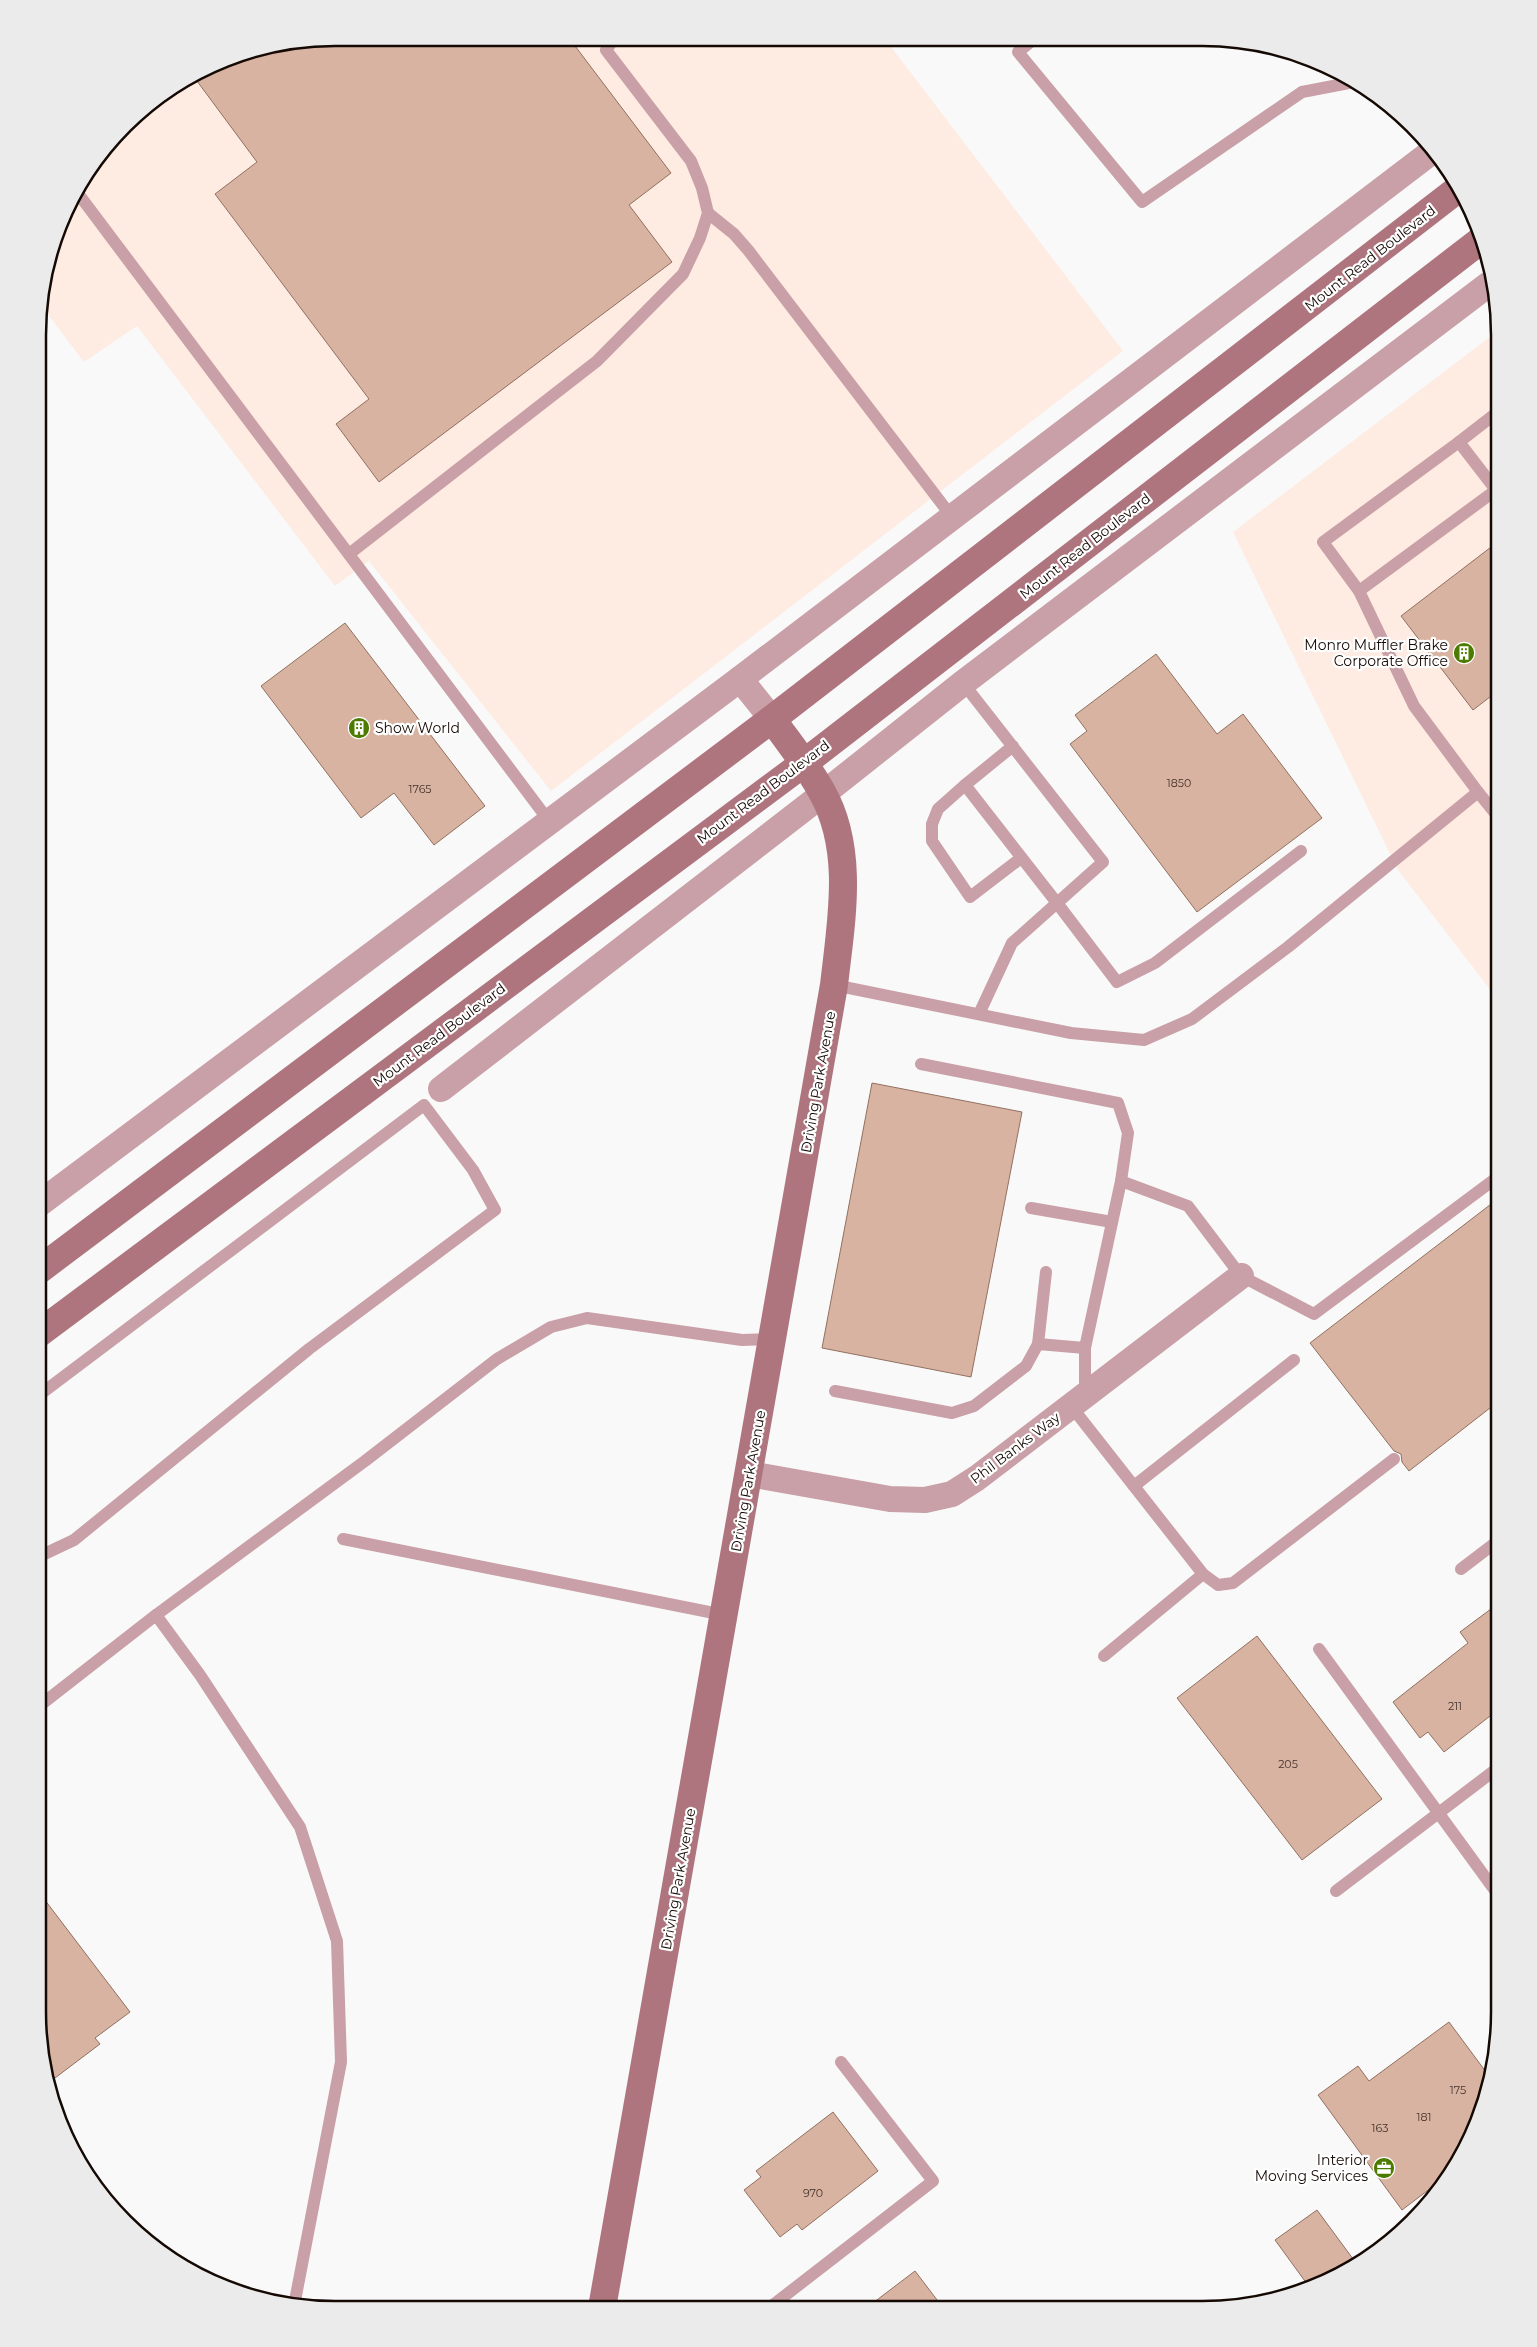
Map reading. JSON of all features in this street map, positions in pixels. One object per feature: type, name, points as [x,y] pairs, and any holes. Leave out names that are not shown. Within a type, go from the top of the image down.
[{"type":"main road","name":"Mount Read Boulevard","points":[[46,1265],[772,720],[1453,193]]},
{"type":"main road","name":"Mount Read Boulevard","points":[[46,1328],[804,762],[1475,243]]},
{"type":"main road","name":"Driving Park Avenue","points":[[603,2301],[834,985],[842,914],[840,839],[823,794],[804,762],[772,720]]},
{"type":"street","points":[[46,1199],[740,678],[1428,155]]},
{"type":"street","points":[[432,1097],[963,683],[1486,286]]},
{"type":"street","name":"Driving Park Avenue","points":[[740,678],[772,720]]},
{"type":"street","name":"Phil Banks Way","points":[[749,1474],[890,1499],[925,1500],[952,1494],[977,1478],[1241,1276]]},
{"type":"lane","points":[[349,554],[597,360],[683,274],[700,238],[708,212],[702,188],[691,161],[606,50],[609,46]]},
{"type":"lane","points":[[1026,46],[1018,52],[1142,202],[1302,92],[1344,84]]},
{"type":"lane","points":[[81,198],[549,821]]},
{"type":"lane","points":[[708,212],[734,234],[748,250],[952,516]]},
{"type":"lane","points":[[1491,419],[1323,542],[1358,591],[1414,706],[1491,808]]},
{"type":"lane","points":[[1459,442],[1491,480]]},
{"type":"lane","points":[[1358,591],[1491,493]]},
{"type":"lane","points":[[963,683],[1103,862],[1012,943],[979,1014]]},
{"type":"lane","points":[[1013,746],[964,785],[938,809],[932,824],[932,841],[970,897],[1021,858]]},
{"type":"lane","points":[[964,785],[1117,982],[1155,963],[1301,851]]},
{"type":"lane","points":[[834,985],[1071,1033],[1144,1040],[1192,1019],[1288,947],[1478,792]]},
{"type":"lane","points":[[921,1064],[1118,1103],[1128,1133],[1121,1181],[1085,1348],[1078,1401],[1134,1486],[1203,1574],[1218,1584],[1233,1583],[1394,1459]]},
{"type":"lane","points":[[46,1390],[432,1097],[495,1210],[309,1349],[74,1540],[46,1553]]},
{"type":"lane","points":[[1121,1181],[1188,1206],[1241,1276],[1314,1314],[1491,1182]]},
{"type":"lane","points":[[1031,1208],[1112,1222]]},
{"type":"lane","points":[[835,1391],[952,1413],[974,1406],[1026,1366],[1038,1344],[1046,1272]]},
{"type":"lane","points":[[46,1701],[156,1615],[357,1466],[497,1359],[550,1327],[587,1318],[742,1340],[772,1340]]},
{"type":"lane","points":[[1038,1344],[1085,1348]]},
{"type":"lane","points":[[1134,1486],[1294,1360]]},
{"type":"lane","points":[[343,1539],[724,1615]]},
{"type":"lane","points":[[1462,1569],[1491,1546]]},
{"type":"lane","points":[[1104,1656],[1203,1574]]},
{"type":"lane","points":[[156,1615],[200,1675],[300,1827],[337,1941],[341,2062],[296,2298]]},
{"type":"lane","points":[[1319,1649],[1491,1885]]},
{"type":"lane","points":[[1336,1891],[1491,1773]]},
{"type":"lane","points":[[778,2301],[933,2181],[841,2062]]},
{"type":"shaded area","points":[[335,46],[890,46],[1123,351],[551,791],[369,561],[335,586],[137,326],[84,362],[47,314],[49,297],[56,260],[68,225],[85,191],[106,159],[131,131],[159,106],[207,76],[260,56],[297,49]]},
{"type":"shaded area","points":[[1491,336],[1491,991],[1398,870],[1233,532]]},
{"type":"building","points":[[575,46],[671,173],[629,205],[672,262],[379,482],[336,424],[369,399],[215,194],[257,162],[197,81],[225,68],[260,56],[316,47]]},
{"type":"building","name":"Monro Muffler Brake Corporate Office","points":[[1491,547],[1491,696],[1473,710],[1401,616]]},
{"type":"building","name":"Show World","points":[[345,623],[485,806],[434,845],[394,793],[361,818],[261,686]]},
{"type":"building","points":[[1156,654],[1217,734],[1243,714],[1322,818],[1197,912],[1070,744],[1087,731],[1075,715]]},
{"type":"building","points":[[872,1083],[1022,1112],[971,1377],[822,1348]]},
{"type":"building","points":[[1491,1204],[1491,1407],[1409,1471],[1402,1462],[1401,1454],[1394,1451],[1310,1343]]},
{"type":"building","points":[[1491,1609],[1491,1715],[1444,1752],[1428,1732],[1420,1738],[1393,1702],[1468,1643],[1460,1632]]},
{"type":"building","points":[[1257,1636],[1382,1799],[1302,1860],[1177,1698]]},
{"type":"building","points":[[46,1902],[130,2012],[95,2038],[100,2044],[54,2079],[49,2050],[46,2012]]},
{"type":"building","points":[[1449,2022],[1485,2070],[1469,2122],[1452,2156],[1431,2188],[1402,2210],[1318,2095],[1358,2066],[1369,2081]]},
{"type":"building","points":[[833,2112],[878,2171],[802,2230],[797,2224],[780,2237],[744,2190],[761,2177],[756,2171]]},
{"type":"building","points":[[1317,2210],[1352,2258],[1330,2271],[1305,2281],[1275,2240]]},
{"type":"building","points":[[915,2271],[938,2301],[876,2301]]},
{"type":"place","name":"Monro Muffler Brake Corporate Office","points":[[1464,653]]},
{"type":"place","name":"Show World","points":[[359,728]]},
{"type":"place","name":"Interior Moving Services","points":[[1384,2168]]}]
